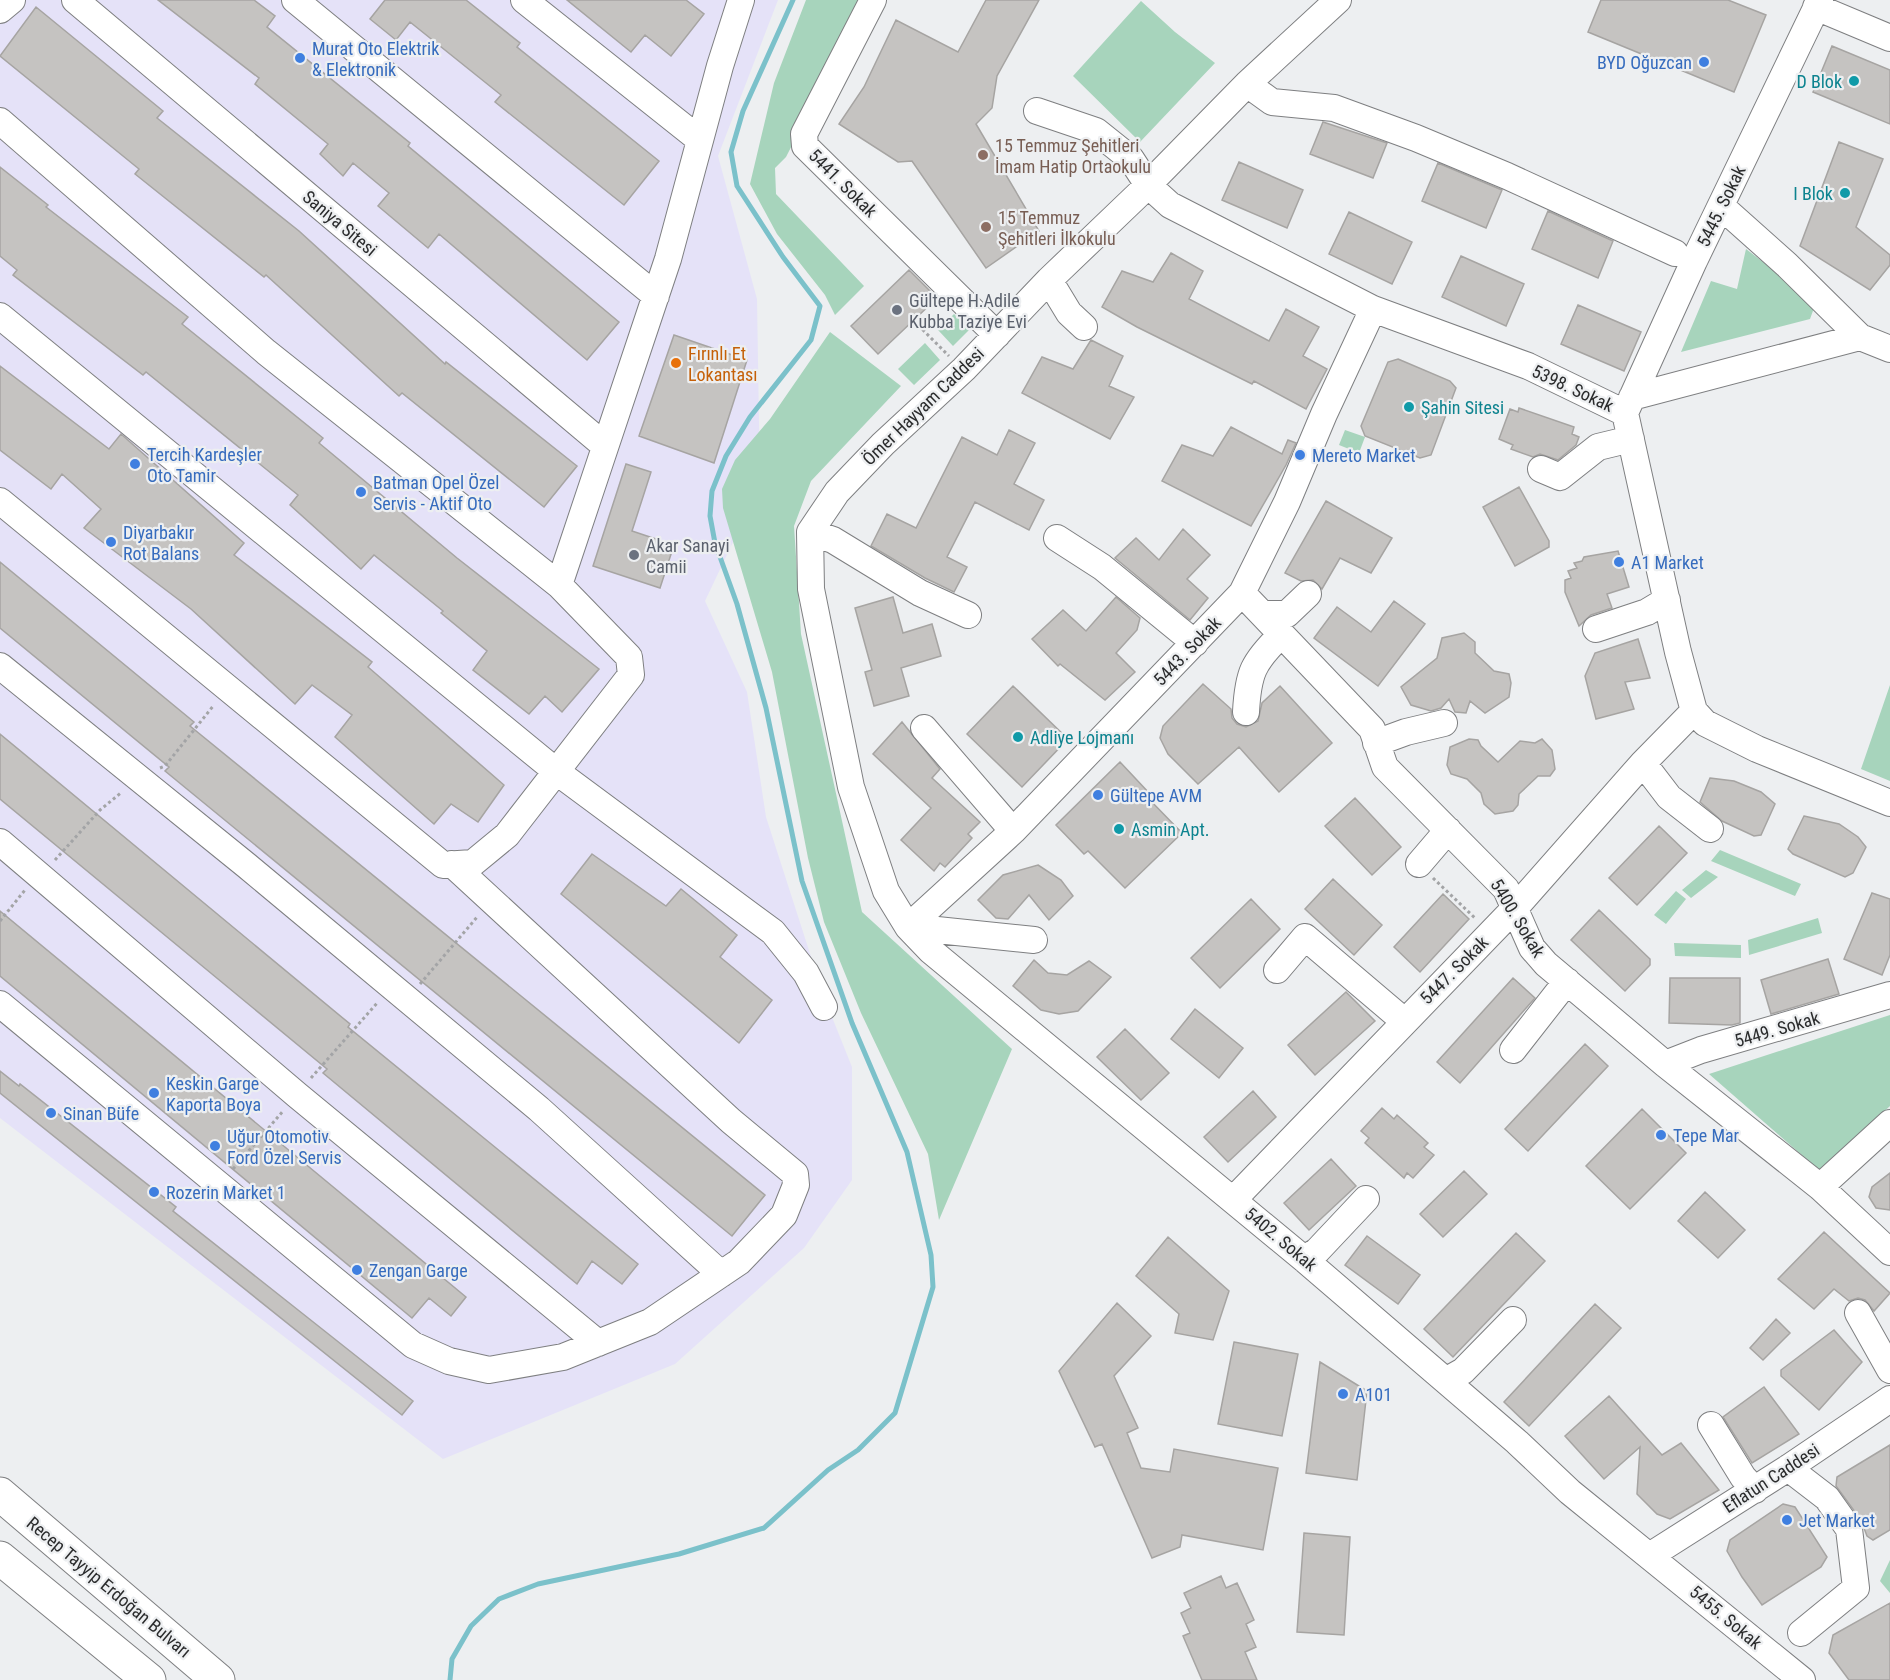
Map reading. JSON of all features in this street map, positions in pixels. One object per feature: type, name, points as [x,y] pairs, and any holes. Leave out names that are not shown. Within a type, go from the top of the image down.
[{"type":"highway","name":"Recep Tayyip Erdoğan Bulvarı","points":[[0,1494],[218,1680]]},
{"type":"highway","points":[[0,1558],[148,1680]]},
{"type":"street","points":[[0,10],[12,0]]},
{"type":"street","name":"Saniya Sitesi","points":[[75,0],[605,446]]},
{"type":"street","points":[[295,0],[656,296]]},
{"type":"street","points":[[524,0],[700,140]]},
{"type":"street","points":[[559,585],[656,296],[741,0]]},
{"type":"street","name":"5441. Sokak","points":[[873,0],[804,134],[805,146],[997,335]]},
{"type":"street","name":"Ömer Hayyam Caddesi","points":[[810,532],[837,492],[883,444],[964,369],[1049,280],[1148,185],[1247,84],[1338,0]]},
{"type":"street","points":[[1818,3],[1890,38]]},
{"type":"street","name":"5445. Sokak","points":[[1628,405],[1818,3]]},
{"type":"street","points":[[1247,84],[1272,102],[1334,108],[1416,138],[1507,176],[1675,253]]},
{"type":"street","name":"5398. Sokak","points":[[1037,111],[1096,131],[1131,159],[1148,185],[1170,206],[1372,309],[1628,405],[1631,439],[1678,652],[1694,711]]},
{"type":"street","points":[[0,121],[266,352],[559,585],[629,657],[631,675],[507,835],[473,863],[443,865],[0,501]]},
{"type":"street","points":[[1722,207],[1787,265],[1860,336],[1890,349]]},
{"type":"street","points":[[1049,280],[1069,313],[1084,327]]},
{"type":"street","name":"5443. Sokak","points":[[908,927],[1013,831],[1242,593],[1287,502],[1372,309]]},
{"type":"street","points":[[0,315],[557,771],[773,932],[806,973],[824,1006]]},
{"type":"street","points":[[1628,405],[1860,336]]},
{"type":"street","points":[[1540,469],[1560,477],[1599,447],[1631,439]]},
{"type":"street","points":[[968,615],[920,593],[833,540],[810,532],[811,589],[851,787],[886,891],[908,927],[1034,940]]},
{"type":"street","points":[[1057,538],[1102,567],[1195,642]]},
{"type":"street","name":"5400. Sokak","points":[[1242,593],[1372,729],[1385,767],[1506,889],[1532,948],[1567,981],[1665,1064],[1820,1187],[1890,1252]]},
{"type":"street","points":[[1264,614],[1287,614],[1308,594]]},
{"type":"street","points":[[1596,629],[1647,612],[1667,600]]},
{"type":"street","points":[[1246,712],[1248,681],[1253,666],[1281,635]]},
{"type":"street","points":[[0,666],[539,1109],[721,1274]]},
{"type":"street","points":[[1694,711],[1705,723],[1757,749],[1890,803]]},
{"type":"street","name":"5447. Sokak","points":[[1234,1199],[1515,908],[1643,763],[1694,711]]},
{"type":"street","points":[[1376,743],[1406,732],[1444,723]]},
{"type":"street","points":[[924,728],[1013,831]]},
{"type":"street","points":[[1643,763],[1668,797],[1710,829]]},
{"type":"street","points":[[1419,864],[1448,830]]},
{"type":"street","points":[[0,842],[297,1095],[598,1343]]},
{"type":"street","points":[[0,1004],[413,1345],[449,1361],[489,1370],[563,1357],[650,1323],[740,1262],[784,1215],[796,1185],[795,1174],[731,1121],[452,864]]},
{"type":"street","name":"5402. Sokak","points":[[908,927],[930,951],[1305,1258],[1446,1380],[1570,1492],[1651,1555]]},
{"type":"street","points":[[1277,970],[1305,937],[1404,1021]]},
{"type":"street","points":[[1513,1050],[1567,981]]},
{"type":"street","name":"5449. Sokak","points":[[1665,1064],[1701,1050],[1890,995]]},
{"type":"street","points":[[1820,1187],[1890,1123]]},
{"type":"street","points":[[1305,1258],[1317,1251],[1366,1199]]},
{"type":"street","points":[[1858,1313],[1890,1370]]},
{"type":"street","points":[[1446,1380],[1463,1371],[1513,1320]]},
{"type":"street","name":"Eflatun Caddesi","points":[[1651,1555],[1755,1490],[1890,1399]]},
{"type":"street","points":[[1711,1425],[1743,1477],[1755,1490]]},
{"type":"street","points":[[1788,1468],[1827,1498],[1849,1529],[1856,1588],[1801,1633]]},
{"type":"street","name":"5455. Sokak","points":[[1651,1555],[1802,1680]]},
{"type":"path","points":[[914,321],[964,369]]},
{"type":"path","points":[[0,921],[38,874],[60,856],[100,810],[138,778],[165,766],[227,688]]},
{"type":"path","points":[[1419,864],[1476,920],[1469,927]]},
{"type":"path","points":[[407,999],[491,901]]},
{"type":"shaded area","points":[[0,0],[778,0],[718,156],[757,299],[760,485],[705,601],[747,692],[766,817],[824,997],[852,1067],[852,1180],[804,1248],[675,1364],[443,1459],[0,1118]]},
{"type":"green space","points":[[806,0],[866,0],[786,157],[775,168],[776,194],[864,286],[835,315],[825,295],[777,234],[750,184],[774,83]]},
{"type":"green space","points":[[1141,1],[1175,32],[1215,63],[1140,142],[1073,76]]},
{"type":"green space","points":[[1746,249],[1810,298],[1814,308],[1810,319],[1681,352],[1711,281],[1737,289]]},
{"type":"green space","points":[[954,314],[970,329],[953,346],[938,330]]},
{"type":"green space","points":[[830,332],[901,386],[811,481],[794,526],[801,634],[862,912],[1012,1049],[939,1220],[928,1154],[861,1013],[824,922],[808,858],[772,672],[723,508],[722,489],[735,460],[770,419]]},
{"type":"green space","points":[[925,343],[940,360],[914,385],[898,369]]},
{"type":"green space","points":[[1345,430],[1365,437],[1359,453],[1339,445]]},
{"type":"green space","points":[[1890,685],[1890,781],[1861,769]]},
{"type":"green space","points":[[1720,850],[1801,884],[1795,896],[1711,861]]},
{"type":"green space","points":[[1706,870],[1718,877],[1691,898],[1682,890]]},
{"type":"green space","points":[[1676,891],[1686,899],[1666,924],[1654,915]]},
{"type":"green space","points":[[1818,918],[1822,933],[1749,955],[1748,940]]},
{"type":"green space","points":[[1674,943],[1741,945],[1741,958],[1675,956]]},
{"type":"green space","points":[[1890,1015],[1890,1106],[1820,1171],[1709,1074]]},
{"type":"green space","points":[[1890,1560],[1890,1593],[1880,1581]]},
{"type":"building","points":[[158,0],[254,0],[275,16],[267,27],[410,143],[408,146],[619,322],[587,360],[439,234],[428,248],[378,206],[389,193],[353,163],[343,176],[320,154],[328,144],[255,84],[259,78]]},
{"type":"building","points":[[385,0],[466,0],[520,43],[517,47],[659,161],[624,205],[495,102],[501,95],[410,22],[396,40],[370,19]]},
{"type":"building","points":[[567,0],[686,0],[704,14],[671,56],[645,35],[631,52]]},
{"type":"building","points":[[986,0],[1039,0],[997,76],[992,108],[976,124],[1039,231],[986,268],[912,161],[898,162],[839,124],[864,87],[896,20],[958,52]]},
{"type":"building","name":"BYD Oğuzcan","points":[[1601,0],[1728,0],[1766,15],[1734,92],[1588,32]]},
{"type":"building","points":[[36,7],[163,111],[157,118],[299,231],[445,364],[446,362],[577,466],[544,507],[402,393],[399,396],[266,275],[264,277],[135,174],[139,169],[0,56]]},
{"type":"building","name":"D Blok","points":[[1832,46],[1890,70],[1890,124],[1813,92]]},
{"type":"building","points":[[1323,122],[1387,143],[1373,178],[1310,154]]},
{"type":"building","name":"I Blok","points":[[1839,142],[1883,159],[1856,227],[1890,255],[1890,265],[1870,290],[1800,246]]},
{"type":"building","points":[[1239,162],[1303,190],[1287,228],[1222,200]]},
{"type":"building","points":[[1438,163],[1502,190],[1486,228],[1422,201]]},
{"type":"building","points":[[0,167],[48,205],[46,207],[188,317],[182,324],[323,438],[319,443],[457,558],[599,669],[562,712],[545,696],[529,714],[473,670],[487,651],[441,613],[443,611],[374,555],[361,569],[290,505],[298,495],[146,372],[143,375],[13,275],[17,270],[0,256]]},
{"type":"building","points":[[1548,211],[1613,241],[1598,278],[1532,249]]},
{"type":"building","points":[[1349,212],[1412,242],[1392,284],[1329,254]]},
{"type":"building","points":[[1171,253],[1203,271],[1189,299],[1269,341],[1286,309],[1319,327],[1303,356],[1327,369],[1306,409],[1254,381],[1252,384],[1137,327],[1102,307],[1122,271],[1153,282]]},
{"type":"building","points":[[1461,256],[1524,284],[1506,326],[1442,297]]},
{"type":"building","name":"Gültepe H.Adile Kubba Taziye Evi","points":[[909,270],[937,298],[878,354],[851,326]]},
{"type":"building","points":[[1578,305],[1641,332],[1624,371],[1561,344]]},
{"type":"building","points":[[674,335],[747,360],[714,463],[639,436]]},
{"type":"building","points":[[1091,340],[1123,356],[1109,386],[1134,397],[1110,439],[1022,393],[1042,357],[1073,369]]},
{"type":"building","name":"Şahin Sitesi","points":[[1398,359],[1450,381],[1456,388],[1431,455],[1420,458],[1365,436],[1361,426],[1388,362]]},
{"type":"building","points":[[0,366],[109,449],[121,434],[244,543],[234,555],[372,662],[368,667],[504,785],[478,822],[451,804],[434,824],[335,737],[352,715],[312,685],[295,704],[191,609],[84,528],[101,509],[62,474],[51,489],[0,450]]},
{"type":"building","points":[[1519,408],[1574,427],[1572,434],[1579,437],[1576,445],[1558,460],[1540,454],[1533,457],[1511,449],[1513,445],[1499,439],[1510,409],[1518,412]]},
{"type":"building","points":[[1231,427],[1282,454],[1288,440],[1296,443],[1251,526],[1162,481],[1182,445],[1213,456]]},
{"type":"building","points":[[1009,430],[1035,443],[1014,484],[1044,500],[1029,530],[975,502],[947,557],[967,567],[954,592],[925,578],[871,546],[887,514],[916,528],[962,437],[997,455]]},
{"type":"building","name":"Akar Sanayi Camii","points":[[626,464],[651,472],[632,531],[674,545],[660,588],[593,566]]},
{"type":"building","points":[[1519,487],[1549,541],[1549,547],[1515,566],[1483,507]]},
{"type":"building","points":[[1326,501],[1392,538],[1371,573],[1340,558],[1322,589],[1313,580],[1301,581],[1285,573]]},
{"type":"building","points":[[1183,529],[1210,555],[1187,579],[1208,598],[1190,620],[1115,558],[1136,538],[1159,560]]},
{"type":"building","points":[[1618,551],[1629,587],[1607,594],[1612,608],[1591,615],[1579,626],[1565,592],[1565,580],[1571,578],[1568,571],[1577,568],[1574,563],[1582,561],[1584,557]]},
{"type":"building","points":[[0,562],[194,722],[190,726],[765,1195],[732,1236],[165,771],[169,767],[0,628]]},
{"type":"building","points":[[893,597],[903,633],[932,624],[941,656],[901,668],[909,696],[874,706],[865,672],[872,670],[855,608]]},
{"type":"building","points":[[1116,597],[1140,618],[1137,630],[1116,653],[1135,672],[1105,700],[1060,664],[1058,666],[1032,639],[1063,610],[1086,631]]},
{"type":"building","points":[[1394,601],[1425,624],[1378,686],[1314,638],[1337,607],[1371,632]]},
{"type":"building","points":[[1464,633],[1475,642],[1475,653],[1494,671],[1509,674],[1511,683],[1509,697],[1485,713],[1470,701],[1466,713],[1455,712],[1449,699],[1441,708],[1431,711],[1411,705],[1401,687],[1437,658],[1442,638]]},
{"type":"building","points":[[1638,639],[1650,678],[1625,682],[1634,709],[1596,719],[1585,676],[1595,653]]},
{"type":"building","points":[[1203,684],[1231,709],[1232,718],[1237,724],[1246,727],[1258,721],[1262,703],[1280,686],[1332,743],[1279,792],[1239,747],[1198,784],[1168,754],[1160,738],[1163,726]]},
{"type":"building","name":"Adliye Lojmanı","points":[[1013,686],[1068,739],[1022,787],[967,734]]},
{"type":"building","points":[[902,722],[940,769],[932,778],[980,822],[968,834],[972,838],[945,867],[940,863],[934,871],[901,840],[931,808],[873,754]]},
{"type":"building","points":[[0,734],[350,1024],[348,1027],[638,1264],[622,1284],[592,1261],[577,1284],[323,1073],[327,1069],[0,799]]},
{"type":"building","points":[[1469,739],[1478,740],[1481,746],[1498,762],[1520,741],[1535,743],[1542,739],[1552,750],[1555,769],[1550,776],[1538,776],[1519,794],[1518,805],[1513,811],[1495,814],[1484,804],[1481,793],[1467,779],[1451,774],[1447,765],[1450,747]]},
{"type":"building","name":"Asmin Apt.","points":[[1120,762],[1150,794],[1147,797],[1182,833],[1125,888],[1088,851],[1084,854],[1056,825]]},
{"type":"building","points":[[1710,778],[1734,781],[1761,792],[1775,804],[1761,835],[1754,836],[1722,821],[1700,802]]},
{"type":"building","points":[[1355,798],[1401,847],[1372,875],[1325,826]]},
{"type":"building","points":[[1804,816],[1839,824],[1858,837],[1866,847],[1853,873],[1845,877],[1793,854],[1788,849]]},
{"type":"building","points":[[1659,826],[1687,853],[1637,905],[1609,878]]},
{"type":"building","points":[[592,854],[666,906],[681,889],[737,935],[720,957],[772,1000],[739,1043],[561,894]]},
{"type":"building","points":[[1038,865],[1061,880],[1073,896],[1049,920],[1029,895],[1008,919],[996,918],[978,900],[1003,875]]},
{"type":"building","points":[[1333,879],[1382,925],[1354,955],[1305,909]]},
{"type":"building","points":[[1872,893],[1890,899],[1890,955],[1882,975],[1844,959]]},
{"type":"building","points":[[1443,894],[1469,919],[1420,972],[1394,947]]},
{"type":"building","points":[[1251,899],[1280,929],[1220,988],[1191,958]]},
{"type":"building","points":[[1599,910],[1650,959],[1650,965],[1625,991],[1571,940]]},
{"type":"building","points":[[0,911],[466,1297],[451,1316],[429,1298],[412,1318],[0,976]]},
{"type":"building","points":[[1828,959],[1839,994],[1771,1014],[1761,980]]},
{"type":"building","points":[[1034,960],[1048,973],[1067,975],[1089,961],[1111,977],[1078,1011],[1059,1014],[1041,1010],[1013,986]]},
{"type":"building","points":[[1513,978],[1535,998],[1460,1083],[1437,1062]]},
{"type":"building","points":[[1670,978],[1740,978],[1740,1023],[1732,1025],[1669,1023]]},
{"type":"building","points":[[1346,992],[1375,1021],[1315,1075],[1288,1045]]},
{"type":"building","points":[[1195,1009],[1243,1048],[1219,1078],[1171,1039]]},
{"type":"building","points":[[1125,1029],[1169,1073],[1141,1100],[1097,1057]]},
{"type":"building","points":[[1585,1044],[1608,1066],[1528,1151],[1505,1129]]},
{"type":"building","points":[[0,1071],[19,1086],[20,1084],[176,1207],[173,1211],[413,1401],[402,1415],[0,1093]]},
{"type":"building","points":[[1253,1091],[1276,1117],[1228,1162],[1204,1137]]},
{"type":"building","points":[[1382,1108],[1394,1119],[1397,1115],[1428,1143],[1424,1147],[1434,1155],[1413,1178],[1407,1173],[1404,1178],[1365,1143],[1369,1138],[1361,1131]]},
{"type":"building","points":[[1642,1109],[1686,1153],[1630,1209],[1586,1166]]},
{"type":"building","points":[[1331,1159],[1356,1186],[1309,1230],[1284,1203]]},
{"type":"building","points":[[1464,1171],[1487,1194],[1443,1237],[1420,1214]]},
{"type":"building","points":[[1890,1173],[1890,1210],[1876,1208],[1869,1197],[1872,1187]]},
{"type":"building","points":[[1705,1192],[1745,1230],[1718,1258],[1678,1221]]},
{"type":"building","points":[[1824,1232],[1890,1293],[1874,1311],[1865,1300],[1858,1298],[1849,1301],[1834,1289],[1814,1309],[1778,1279]]},
{"type":"building","points":[[1516,1233],[1545,1261],[1453,1357],[1424,1329]]},
{"type":"building","points":[[1367,1236],[1420,1275],[1398,1304],[1345,1265]]},
{"type":"building","points":[[1168,1237],[1229,1291],[1213,1340],[1175,1333],[1179,1314],[1136,1276]]},
{"type":"building","points":[[1117,1303],[1151,1336],[1114,1376],[1138,1428],[1127,1433],[1141,1468],[1170,1472],[1174,1449],[1278,1468],[1263,1550],[1182,1535],[1180,1547],[1152,1558],[1102,1444],[1095,1447],[1059,1371]]},
{"type":"building","points":[[1595,1304],[1621,1328],[1529,1426],[1504,1402]]},
{"type":"building","points":[[1776,1319],[1790,1333],[1763,1360],[1750,1348]]},
{"type":"building","points":[[1834,1330],[1862,1362],[1819,1410],[1781,1376],[1781,1370]]},
{"type":"building","points":[[1234,1342],[1298,1354],[1282,1436],[1218,1424]]},
{"type":"building","points":[[1320,1362],[1367,1391],[1357,1480],[1306,1473]]},
{"type":"building","points":[[1764,1387],[1799,1434],[1752,1463],[1723,1417]]},
{"type":"building","points":[[1609,1396],[1662,1455],[1681,1443],[1719,1490],[1670,1519],[1657,1514],[1637,1494],[1640,1447],[1604,1479],[1565,1436]]},
{"type":"building","points":[[1890,1445],[1890,1530],[1873,1540],[1867,1536],[1861,1520],[1836,1486],[1837,1477]]},
{"type":"building","points":[[1783,1504],[1795,1507],[1827,1557],[1821,1567],[1762,1605],[1727,1551],[1730,1540]]},
{"type":"building","points":[[1304,1533],[1350,1537],[1344,1635],[1297,1632]]},
{"type":"building","points":[[1221,1576],[1226,1588],[1237,1583],[1254,1620],[1246,1624],[1256,1647],[1245,1652],[1257,1680],[1202,1680],[1183,1636],[1190,1633],[1181,1613],[1191,1608],[1184,1593]]},
{"type":"building","points":[[1890,1603],[1890,1680],[1849,1680],[1829,1653],[1833,1635]]},
{"type":"waterway","points":[[450,1680],[452,1659],[471,1626],[499,1599],[538,1584],[679,1554],[764,1528],[828,1470],[858,1450],[895,1413],[933,1287],[931,1255],[907,1152],[852,1023],[802,881],[766,708],[737,604],[715,543],[710,516],[712,491],[726,456],[750,417],[811,340],[820,306],[783,257],[737,186],[731,152],[743,111],[793,0]]},
{"type":"place","name":"Murat Oto Elektrik & Elektronik","points":[[300,58]]},
{"type":"place","name":"BYD Oğuzcan","points":[[1704,62]]},
{"type":"place","name":"D Blok","points":[[1854,81]]},
{"type":"place","name":"15 Temmuz Şehitleri İmam Hatip Ortaokulu","points":[[983,155]]},
{"type":"place","name":"I Blok","points":[[1845,193]]},
{"type":"place","name":"15 Temmuz Şehitleri İlkokulu","points":[[986,227]]},
{"type":"place","name":"Gültepe H.Adile Kubba Taziye Evi","points":[[897,310]]},
{"type":"place","name":"Fırınlı Et Lokantası","points":[[676,363]]},
{"type":"place","name":"Şahin Sitesi","points":[[1409,407]]},
{"type":"place","name":"Mereto Market","points":[[1300,455]]},
{"type":"place","name":"Tercih Kardeşler Oto Tamir","points":[[135,464]]},
{"type":"place","name":"Batman Opel Özel Servis - Aktif Oto","points":[[361,492]]},
{"type":"place","name":"Diyarbakır Rot Balans","points":[[111,542]]},
{"type":"place","name":"Akar Sanayi Camii","points":[[634,555]]},
{"type":"place","name":"A1 Market","points":[[1619,562]]},
{"type":"place","name":"Adliye Lojmanı","points":[[1018,737]]},
{"type":"place","name":"Gültepe AVM","points":[[1098,795]]},
{"type":"place","name":"Asmin Apt.","points":[[1119,829]]},
{"type":"place","name":"Keskin Garge Kaporta Boya","points":[[154,1093]]},
{"type":"place","name":"Sinan Büfe","points":[[51,1113]]},
{"type":"place","name":"Tepe Mar","points":[[1661,1135]]},
{"type":"place","name":"Uğur Otomotiv Ford Özel Servis","points":[[215,1146]]},
{"type":"place","name":"Rozerin Market 1","points":[[154,1192]]},
{"type":"place","name":"Zengan Garge","points":[[357,1270]]},
{"type":"place","name":"A101","points":[[1343,1394]]},
{"type":"place","name":"Jet Market","points":[[1787,1520]]}]
